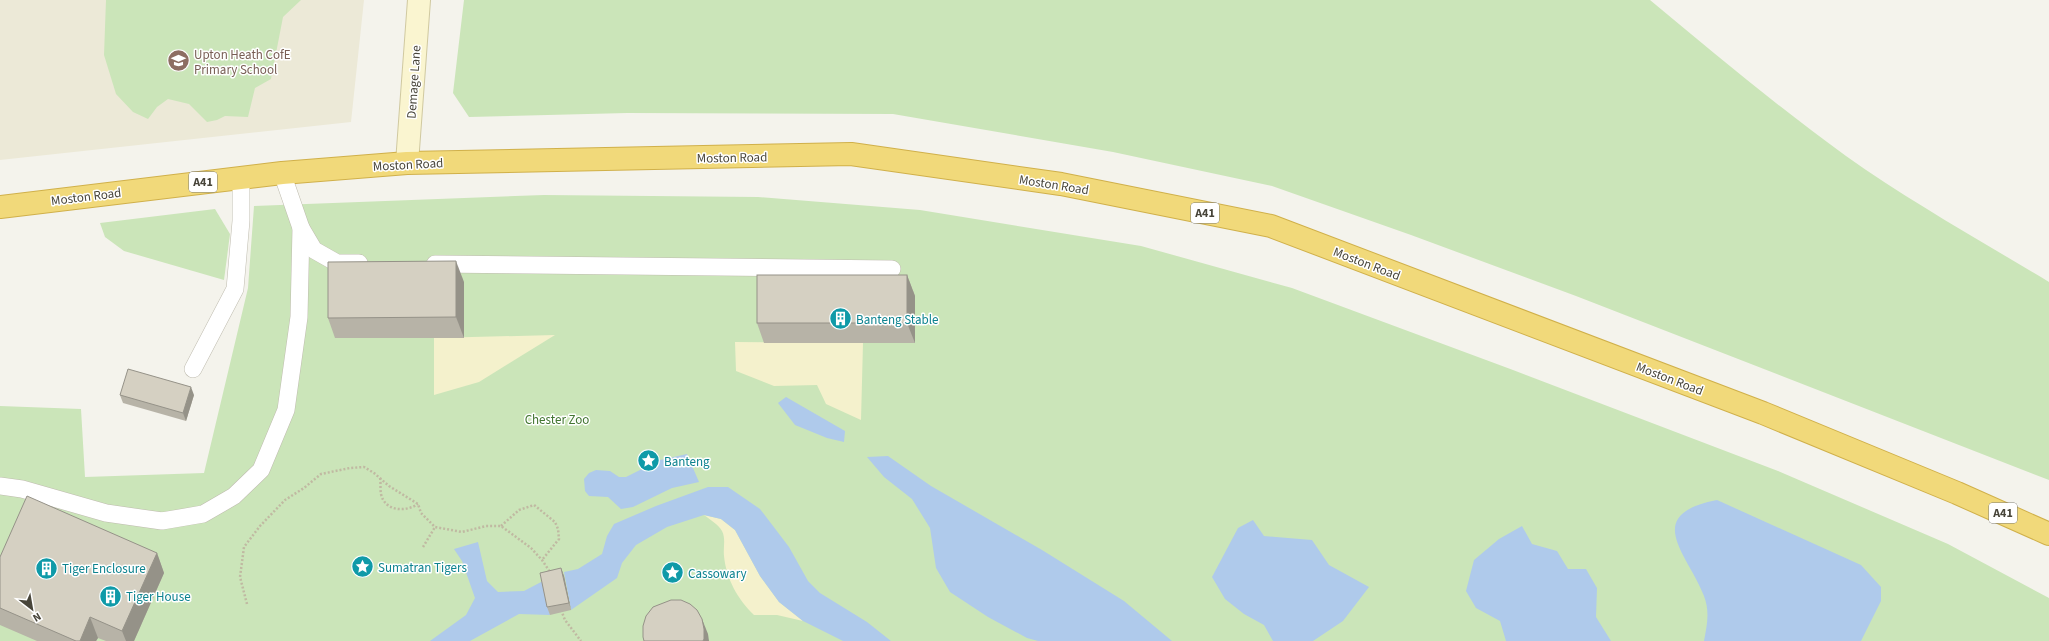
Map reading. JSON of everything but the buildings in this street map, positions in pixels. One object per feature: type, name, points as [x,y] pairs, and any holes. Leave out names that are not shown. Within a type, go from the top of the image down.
[{"type":"highway","name":"Moston Road","points":[[0,207],[282,173],[407,163],[851,154],[1061,184],[1271,226],[1763,413],[1957,492],[2049,534]]},
{"type":"street","name":"Demage Lane","points":[[407,163],[419,0]]},
{"type":"lane","points":[[282,173],[301,228],[314,250],[337,263],[377,263]]},
{"type":"lane","points":[[193,368],[235,288],[241,221],[241,178]]},
{"type":"lane","points":[[0,486],[22,489],[106,513],[162,521],[203,514],[234,496],[261,470],[286,410],[299,317],[301,228]]},
{"type":"lane","points":[[417,264],[892,270]]},
{"type":"path","points":[[247,604],[240,577],[244,547],[260,526],[285,500],[304,488],[321,474],[364,467],[389,486],[418,504],[422,513],[435,527],[462,532],[486,526],[501,526],[531,548],[542,560],[554,578]]},
{"type":"path","points":[[380,478],[381,495],[386,503],[401,510],[410,509],[418,504]]},
{"type":"path","points":[[501,526],[519,510],[534,505],[551,518],[558,529],[559,539],[542,560]]},
{"type":"path","points":[[423,547],[435,527]]},
{"type":"path","points":[[560,605],[562,612],[572,630],[581,641]]},
{"type":"shaded area","name":"Upton Heath CofE Primary School","points":[[0,0],[364,0],[351,122],[0,160]]},
{"type":"green space","points":[[106,0],[301,0],[283,17],[271,79],[255,88],[248,117],[225,116],[217,120],[207,122],[189,104],[168,99],[157,107],[148,119],[133,112],[116,94],[104,55]]},
{"type":"green space","points":[[464,0],[1650,0],[1771,99],[1846,156],[1921,205],[2049,282],[2049,480],[1576,296],[1411,235],[1272,186],[1113,152],[893,114],[627,113],[469,117],[453,93]]},
{"type":"green space","name":"Chester Zoo","points":[[544,195],[758,197],[920,210],[1141,246],[1292,288],[1778,471],[1948,544],[2049,598],[2049,641],[0,641],[0,406],[81,409],[85,477],[204,473],[248,288],[254,206]]},
{"type":"green space","points":[[215,209],[230,234],[224,280],[124,251],[105,237],[100,223]]},
{"type":"sand","points":[[555,335],[479,382],[434,395],[434,338]]},
{"type":"sand","points":[[735,342],[863,343],[861,420],[826,404],[817,385],[774,386],[736,371]]},
{"type":"sand","points":[[704,515],[721,519],[735,530],[760,576],[779,602],[803,621],[777,615],[754,615],[748,609],[738,596],[727,572],[722,531],[716,524]]},
{"type":"water","points":[[786,397],[845,431],[844,442],[827,438],[795,425],[778,403]]},
{"type":"water","points":[[687,454],[699,482],[672,488],[633,507],[621,509],[608,497],[589,496],[585,491],[584,479],[589,473],[596,470],[610,471],[619,477],[626,477],[660,460]]},
{"type":"water","points":[[888,456],[931,486],[1042,550],[1124,601],[1172,641],[1038,641],[1027,638],[988,617],[950,592],[936,568],[930,528],[912,499],[884,477],[867,457]]},
{"type":"water","points":[[708,487],[728,487],[760,509],[789,547],[808,581],[820,593],[867,622],[891,641],[843,641],[803,621],[779,602],[760,576],[735,530],[721,519],[704,515],[667,527],[636,545],[622,563],[617,578],[571,610],[564,572],[578,569],[602,554],[607,536],[614,524],[656,506]]},
{"type":"water","points":[[1717,500],[1861,565],[1881,587],[1881,601],[1861,641],[1704,641],[1707,618],[1706,602],[1697,580],[1681,551],[1676,538],[1675,526],[1681,515],[1694,507]]},
{"type":"water","points":[[1253,520],[1264,536],[1312,540],[1329,565],[1369,587],[1343,621],[1313,641],[1273,641],[1264,625],[1244,614],[1225,599],[1212,577],[1238,528]]},
{"type":"water","points":[[1522,526],[1532,544],[1557,551],[1568,569],[1586,569],[1597,588],[1596,617],[1611,641],[1506,641],[1500,621],[1476,608],[1466,591],[1474,560],[1499,539]]},
{"type":"water","points":[[478,542],[487,581],[498,592],[524,591],[543,581],[550,615],[519,614],[470,641],[430,641],[466,615],[475,598],[462,561],[454,549]]},
{"type":"place","name":"Upton Heath CofE Primary School","points":[[179,61]]},
{"type":"place","name":"Banteng Stable","points":[[840,319]]},
{"type":"place","name":"Banteng","points":[[649,461]]},
{"type":"place","name":"Sumatran Tigers","points":[[362,567]]},
{"type":"place","name":"Tiger Enclosure","points":[[46,568]]},
{"type":"place","name":"Cassowary","points":[[673,573]]},
{"type":"place","name":"Tiger House","points":[[111,596]]}]
